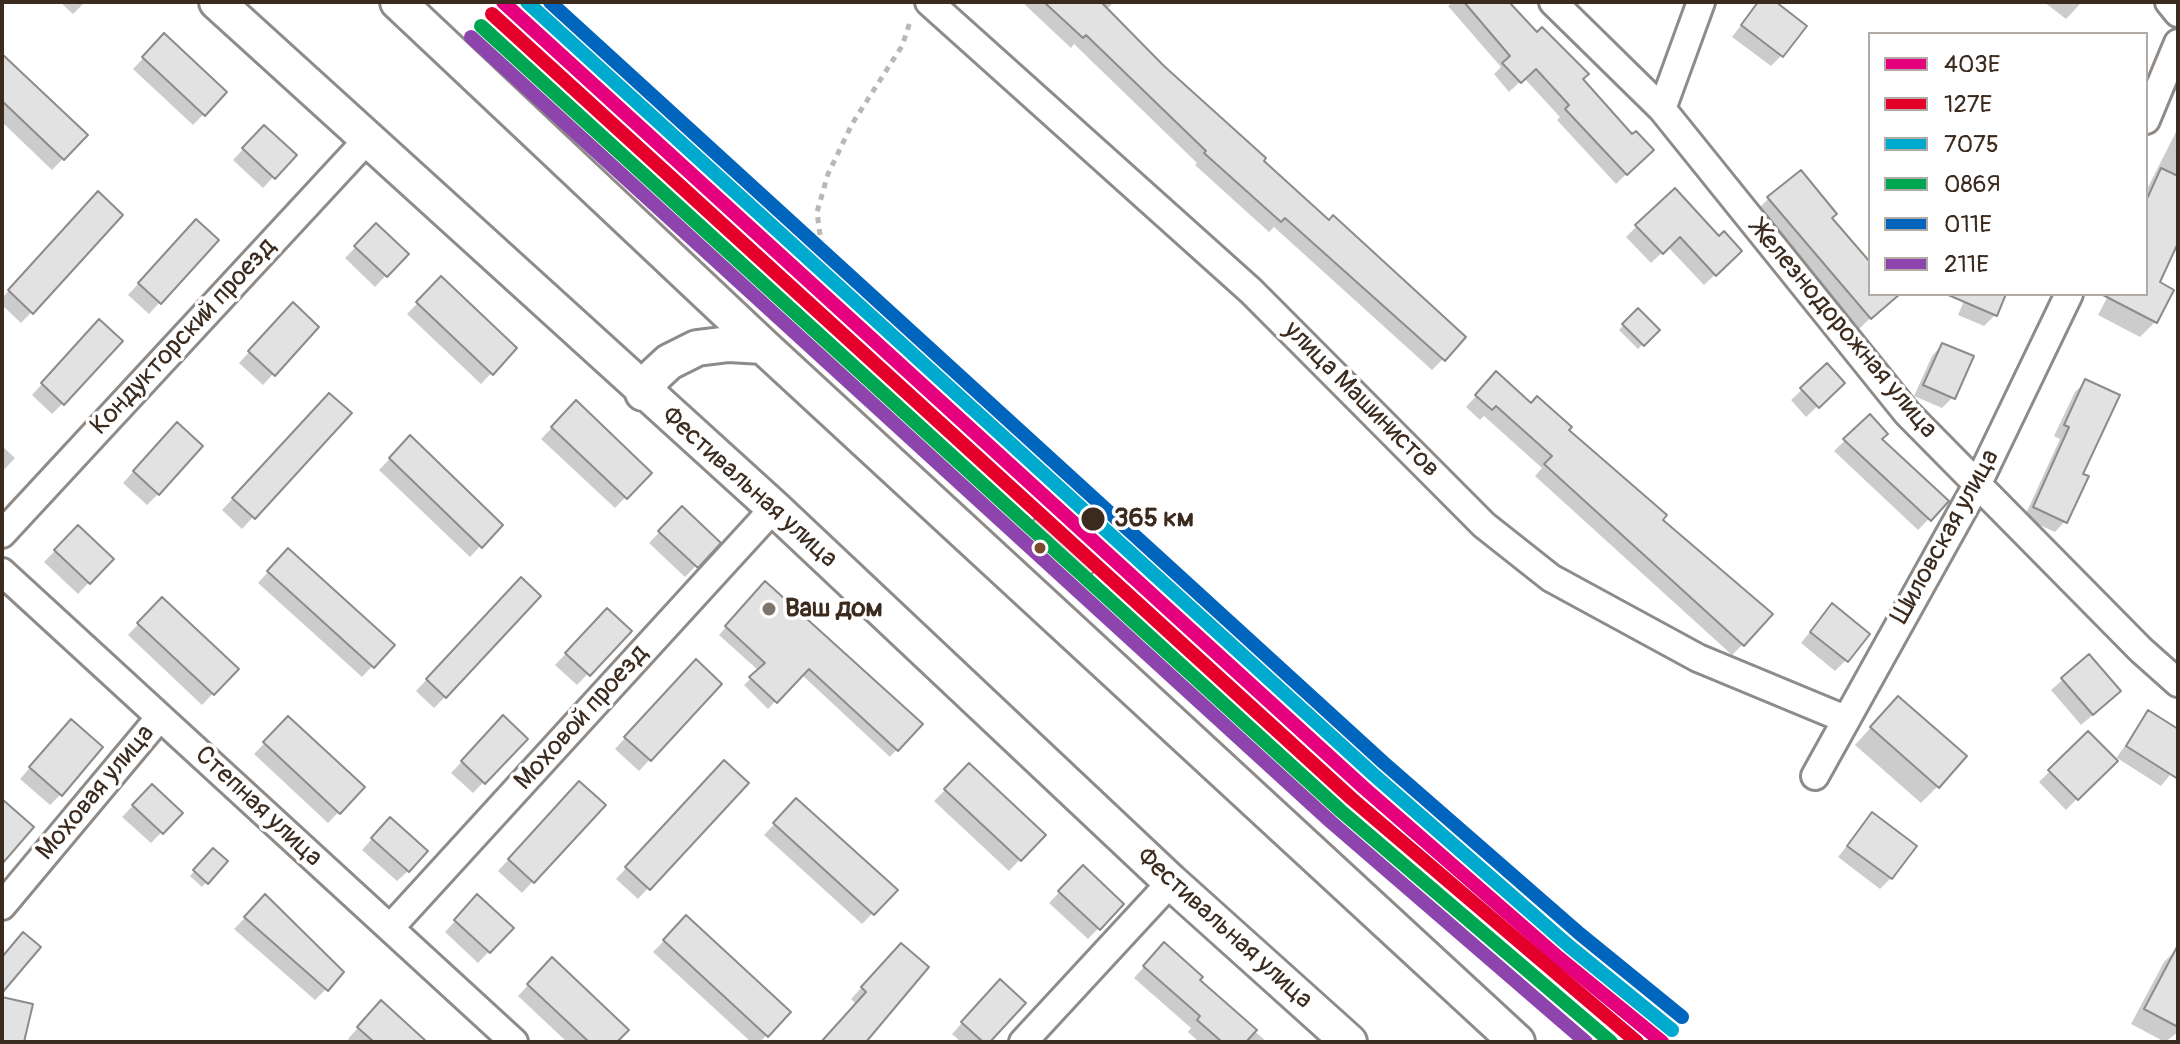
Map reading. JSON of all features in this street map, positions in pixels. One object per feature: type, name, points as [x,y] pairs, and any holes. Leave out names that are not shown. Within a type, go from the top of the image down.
[{"type":"main road","name":"Фестивальная улица","points":[[217,2],[643,393],[774,508],[1171,882],[1349,1042]]},
{"type":"main road","points":[[398,2],[763,346],[1517,1042]]},
{"type":"main road","points":[[643,393],[669,362],[697,348],[729,344],[763,346]]},
{"type":"street","name":"Железнодорожная улица","points":[[1553,2],[1662,109],[1907,413],[2141,650],[2178,683]]},
{"type":"street","points":[[1662,109],[1701,2]]},
{"type":"street","points":[[2169,2],[2178,13]]},
{"type":"street","name":"улица Машинистов","points":[[920,9],[1251,291],[1484,525],[1551,578],[1698,658],[1845,719]]},
{"type":"street","points":[[2148,115],[2178,43]]},
{"type":"street","name":"Кондукторский проезд","points":[[2,534],[366,141]]},
{"type":"street","name":"Шиловская улица","points":[[1815,776],[1978,483],[2068,296]]},
{"type":"street","name":"Моховой проезд","points":[[390,928],[774,508]]},
{"type":"street","name":"Степная улица","points":[[2,572],[514,1042]]},
{"type":"street","name":"Моховая улица","points":[[2,906],[160,717]]},
{"type":"street","points":[[1023,1042],[1171,882]]},
{"type":"path","points":[[820,235],[817,212],[828,174],[852,124],[902,46],[920,9]]},
{"type":"building","points":[[1044,2],[1101,2],[1164,66],[1266,158],[1264,161],[1329,220],[1333,215],[1466,337],[1445,361],[1285,218],[1281,222],[1204,153],[1206,151],[1086,35],[1083,38]]},
{"type":"building","points":[[1464,2],[1509,2],[1537,32],[1542,27],[1589,74],[1583,79],[1632,134],[1636,131],[1654,150],[1627,175],[1565,109],[1569,105],[1536,69],[1521,83],[1502,63],[1510,56]]},
{"type":"building","points":[[1758,2],[1776,2],[1807,26],[1783,57],[1741,25]]},
{"type":"building","points":[[164,33],[227,92],[205,116],[142,57]]},
{"type":"building","points":[[2,54],[88,135],[64,160],[2,101]]},
{"type":"building","points":[[264,125],[297,155],[275,179],[242,148]]},
{"type":"building","points":[[2161,168],[2178,176],[2178,243],[2160,282],[2174,290],[2157,323],[2105,296],[2148,296],[2148,197]]},
{"type":"building","points":[[1801,170],[1837,214],[1832,218],[1868,260],[1868,296],[1898,296],[1871,319],[1767,197]]},
{"type":"building","points":[[1675,188],[1719,236],[1724,231],[1742,251],[1716,276],[1680,237],[1663,254],[1635,225]]},
{"type":"building","points":[[98,191],[123,215],[33,314],[8,290]]},
{"type":"building","points":[[196,219],[219,240],[161,304],[138,283]]},
{"type":"building","points":[[376,223],[409,254],[387,277],[354,246]]},
{"type":"building","points":[[441,276],[517,348],[493,375],[416,302]]},
{"type":"building","points":[[1951,296],[2005,296],[1997,316]]},
{"type":"building","points":[[293,302],[319,327],[275,376],[248,351]]},
{"type":"building","points":[[1638,308],[1660,330],[1644,346],[1622,324]]},
{"type":"building","points":[[99,319],[123,341],[64,405],[41,383]]},
{"type":"building","points":[[1942,343],[1974,356],[1955,399],[1923,385]]},
{"type":"building","points":[[1827,363],[1845,383],[1819,408],[1800,388]]},
{"type":"building","points":[[1496,371],[1531,403],[1537,396],[1572,427],[1569,430],[1667,515],[1663,520],[1773,614],[1744,646],[1544,464],[1552,456],[1496,406],[1492,410],[1475,395]]},
{"type":"building","points":[[2085,379],[2120,395],[2083,474],[2089,476],[2067,523],[2033,507],[2069,427],[2064,425]]},
{"type":"building","points":[[329,393],[352,413],[255,519],[232,498]]},
{"type":"building","points":[[576,400],[652,473],[627,499],[551,427]]},
{"type":"building","points":[[1870,414],[1888,434],[1882,439],[1949,501],[1931,521],[1843,439]]},
{"type":"building","points":[[177,422],[203,446],[159,495],[133,471]]},
{"type":"building","points":[[410,435],[503,525],[482,548],[389,458]]},
{"type":"building","points":[[682,506],[721,543],[698,568],[658,531]]},
{"type":"building","points":[[1043,510],[1101,564],[1087,579],[1029,525]]},
{"type":"building","points":[[78,525],[114,559],[90,584],[54,550]]},
{"type":"building","points":[[288,548],[395,645],[374,668],[267,571]]},
{"type":"building","points":[[521,577],[541,596],[446,698],[426,679]]},
{"type":"building","points":[[765,581],[923,724],[898,751],[809,669],[777,703],[749,677],[765,663],[725,626]]},
{"type":"building","points":[[162,597],[239,669],[214,695],[137,623]]},
{"type":"building","points":[[1832,603],[1870,634],[1848,662],[1810,632]]},
{"type":"building","points":[[607,608],[632,631],[590,676],[565,653]]},
{"type":"building","points":[[2089,654],[2121,691],[2093,715],[2061,678]]},
{"type":"building","points":[[696,659],[722,684],[651,761],[624,737]]},
{"type":"building","points":[[1898,696],[1967,756],[1939,788],[1870,727]]},
{"type":"building","points":[[2148,710],[2178,729],[2178,779],[2126,746]]},
{"type":"building","points":[[503,715],[528,739],[485,784],[461,761]]},
{"type":"building","points":[[288,716],[365,787],[340,814],[263,742]]},
{"type":"building","points":[[71,719],[103,747],[62,796],[29,767]]},
{"type":"building","points":[[2088,731],[2118,761],[2078,800],[2048,770]]},
{"type":"building","points":[[724,760],[749,783],[650,890],[625,867]]},
{"type":"building","points":[[969,763],[1046,835],[1021,861],[944,789]]},
{"type":"building","points":[[579,781],[606,805],[534,883],[508,859]]},
{"type":"building","points":[[152,784],[183,813],[163,834],[132,805]]},
{"type":"building","points":[[796,798],[898,890],[874,915],[773,823]]},
{"type":"building","points":[[2,799],[34,827],[2,864]]},
{"type":"building","points":[[1872,812],[1917,846],[1892,879],[1847,846]]},
{"type":"building","points":[[390,817],[428,851],[409,872],[371,838]]},
{"type":"building","points":[[213,848],[228,861],[208,884],[193,870]]},
{"type":"building","points":[[1083,865],[1124,904],[1100,930],[1058,891]]},
{"type":"building","points":[[265,894],[344,972],[328,991],[244,917]]},
{"type":"building","points":[[477,894],[514,928],[490,953],[454,920]]},
{"type":"building","points":[[686,915],[791,1012],[768,1037],[663,940]]},
{"type":"building","points":[[23,932],[41,947],[2,993],[2,957]]},
{"type":"building","points":[[1164,942],[1203,977],[1200,980],[1257,1030],[1246,1042],[1222,1042],[1197,1020],[1200,1016],[1143,966]]},
{"type":"building","points":[[901,943],[929,967],[866,1042],[821,1042],[866,992],[861,987]]},
{"type":"building","points":[[2178,945],[2178,1027],[2144,1009]]},
{"type":"building","points":[[552,957],[629,1030],[617,1042],[589,1042],[527,984]]},
{"type":"building","points":[[1000,979],[1026,1003],[990,1042],[983,1042],[961,1022]]},
{"type":"building","points":[[2,997],[33,1004],[24,1042],[2,1042]]},
{"type":"building","points":[[381,1000],[427,1042],[374,1042],[357,1027]]},
{"type":"transit line","name":"403Е","points":[[503,2],[1363,787],[1559,958],[1662,1042]]},
{"type":"transit line","name":"7075","points":[[527,2],[1374,775],[1569,946],[1672,1030]]},
{"type":"transit line","name":"011Е","points":[[550,2],[1384,763],[1580,934],[1682,1017]]},
{"type":"transit line","name":"127Е","points":[[492,14],[1352,799],[1637,1042]]},
{"type":"transit line","name":"086Я","points":[[481,26],[1341,811],[1611,1042]]},
{"type":"transit line","name":"211Е","points":[[471,37],[1331,822],[1586,1042]]},
{"type":"place","name":"365 км","points":[[1093,519]]},
{"type":"place","name":"Ваш дом","points":[[769,609]]}]
